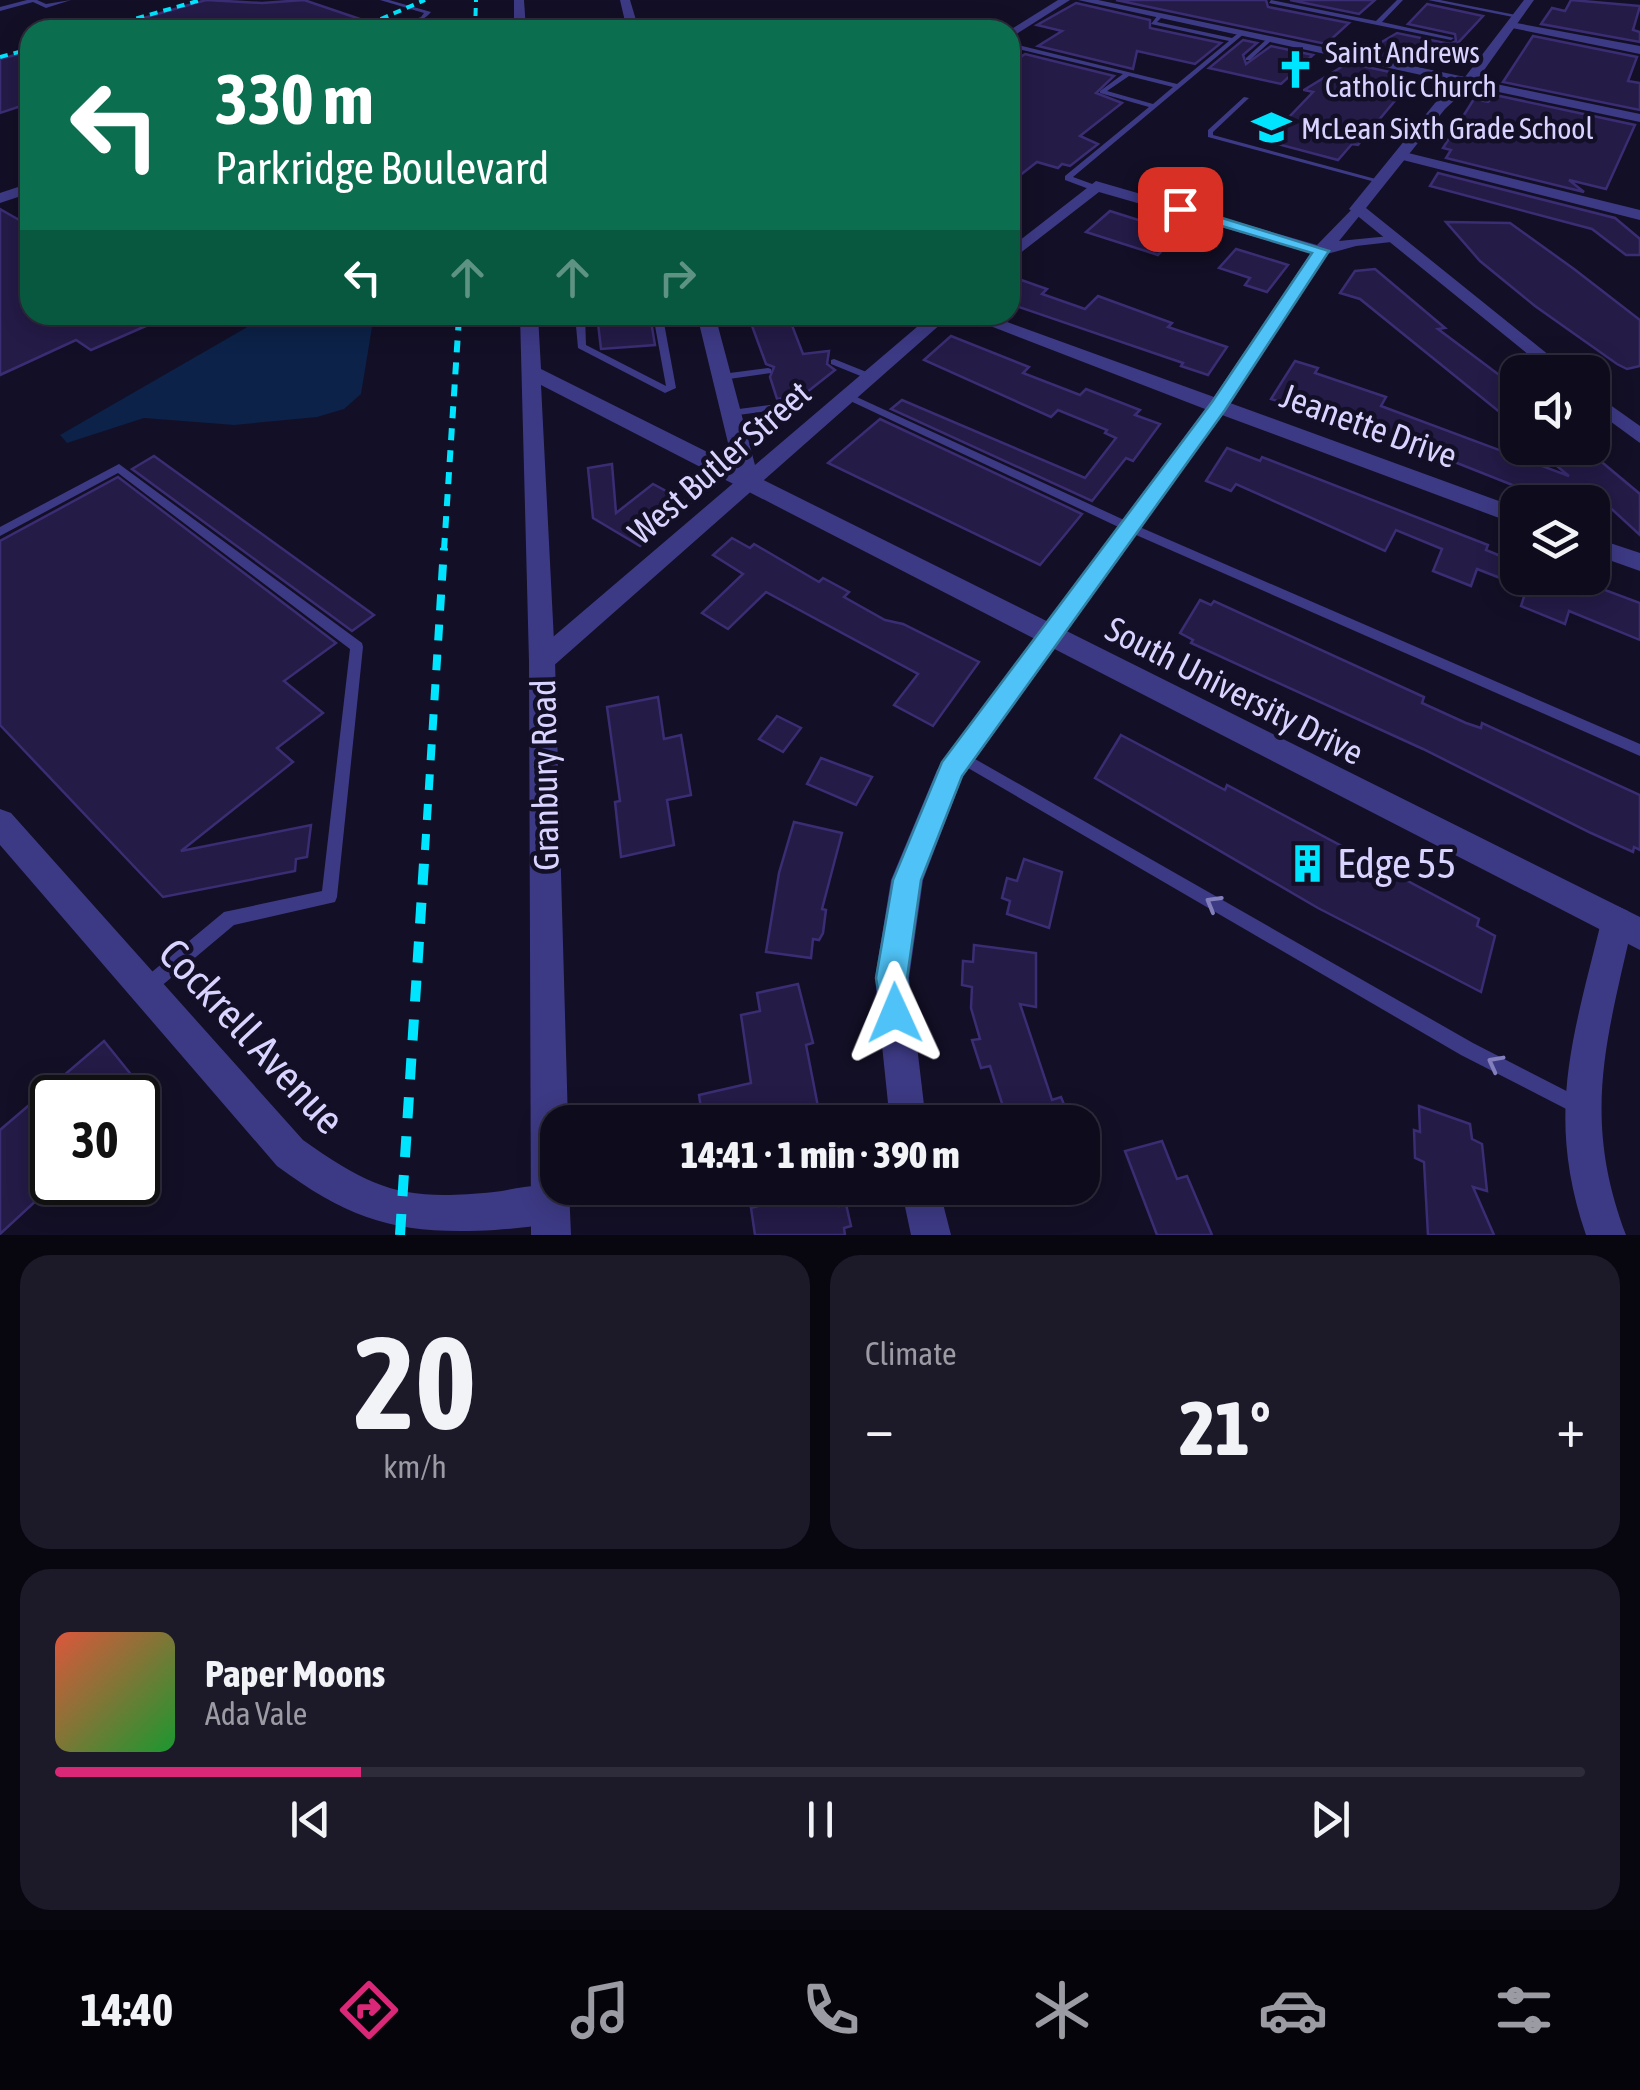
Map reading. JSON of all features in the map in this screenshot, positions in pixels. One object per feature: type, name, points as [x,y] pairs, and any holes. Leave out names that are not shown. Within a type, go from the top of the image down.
[{"type":"street","points":[[1020,29],[1065,0]]},
{"type":"street","points":[[1083,0],[1238,37],[1270,39],[1640,118]]},
{"type":"street","points":[[906,1105],[892,978],[907,880],[951,770],[1218,406],[1321,251],[1464,80],[1480,70],[1529,0]]},
{"type":"street","points":[[1514,20],[1640,50]]},
{"type":"street","points":[[1400,156],[1640,215]]},
{"type":"street","points":[[1020,248],[1094,187],[1321,251],[1355,240],[1394,238]]},
{"type":"street","points":[[1357,209],[1540,355]]},
{"type":"street","name":"Granbury Road","points":[[529,325],[542,661],[550,1220]]},
{"type":"street","points":[[707,325],[749,482]]},
{"type":"street","name":"West Butler Street","points":[[542,661],[931,325]]},
{"type":"street","name":"Jeanette Drive","points":[[999,325],[1500,510]]},
{"type":"street","name":"South University Drive","points":[[531,372],[1629,928]]},
{"type":"street","points":[[1610,412],[1640,436]]},
{"type":"street","points":[[1610,551],[1640,562]]},
{"type":"street","name":"Cockrell Avenue","points":[[0,823],[290,1153],[343,1190],[401,1213],[550,1220]]},
{"type":"street","points":[[1606,1235],[1599,1216],[1582,1108],[1582,1078],[1629,928]]},
{"type":"street","points":[[924,1205],[931,1235]]},
{"type":"lane","points":[[0,9],[33,0],[46,6],[68,0]]},
{"type":"lane","points":[[383,0],[428,12],[418,20]]},
{"type":"lane","points":[[1262,0],[1451,38]]},
{"type":"lane","points":[[1378,23],[1400,0]]},
{"type":"lane","points":[[1431,0],[1514,20]]},
{"type":"lane","points":[[1094,187],[1068,178],[1238,37]]},
{"type":"lane","points":[[1248,58],[1270,39]]},
{"type":"lane","points":[[1020,47],[1178,86]]},
{"type":"lane","points":[[1128,74],[1102,92],[1154,106]]},
{"type":"lane","points":[[1246,98],[1210,131],[1210,136],[1379,181]]},
{"type":"lane","points":[[581,325],[582,346],[665,390],[671,388],[659,325]]},
{"type":"lane","points":[[834,362],[871,377]]},
{"type":"lane","points":[[722,377],[768,371]]},
{"type":"lane","points":[[848,396],[1131,528],[1640,750]]},
{"type":"lane","points":[[731,413],[793,404]]},
{"type":"lane","points":[[0,532],[119,468],[357,647],[329,897],[230,918],[146,988]]},
{"type":"lane","points":[[961,757],[1467,1049],[1582,1108]]},
{"type":"water","points":[[251,325],[372,325],[361,394],[344,409],[317,417],[234,425],[144,418],[67,443],[60,435]]},
{"type":"building","points":[[206,0],[304,0],[360,19],[357,20],[137,20]]},
{"type":"building","points":[[1116,0],[1266,0],[1268,7],[1349,23],[1326,44]]},
{"type":"building","points":[[1290,0],[1375,0],[1359,14]]},
{"type":"building","points":[[1571,0],[1640,6],[1633,30],[1640,32],[1640,42],[1541,24],[1552,8],[1565,11]]},
{"type":"building","points":[[1076,3],[1150,20],[1150,28],[1221,43],[1195,64],[1137,51],[1133,69],[1038,46],[1062,31],[1037,25]]},
{"type":"building","points":[[1427,4],[1483,16],[1442,60],[1418,59],[1415,63],[1365,52],[1397,33],[1450,44],[1456,41],[1455,34],[1408,24]]},
{"type":"building","points":[[1533,36],[1637,57],[1628,81],[1640,83],[1640,110],[1503,82]]},
{"type":"building","points":[[1243,40],[1257,43],[1243,55],[1246,64],[1271,46],[1313,55],[1281,84],[1209,68]]},
{"type":"building","points":[[20,54],[20,106],[0,113],[0,59]]},
{"type":"building","points":[[1025,54],[1114,76],[1096,93],[1122,103],[1080,136],[1098,144],[1070,166],[1062,164],[1058,168],[1037,162],[1020,175],[1020,57]]},
{"type":"building","points":[[1348,63],[1404,75],[1388,95],[1398,97],[1358,145],[1352,144],[1338,160],[1266,141],[1313,92],[1304,90]]},
{"type":"building","points":[[1495,95],[1635,125],[1606,189],[1569,180],[1584,192],[1446,158],[1451,150],[1443,148],[1474,99],[1488,102]]},
{"type":"building","points":[[1438,173],[1615,218],[1640,239],[1640,255],[1626,255],[1592,229],[1430,186]]},
{"type":"building","points":[[0,209],[20,220],[20,325],[148,325],[91,350],[76,340],[0,375]]},
{"type":"building","points":[[1110,211],[1179,232],[1158,255],[1086,232]]},
{"type":"building","points":[[1446,222],[1510,223],[1574,269],[1640,320],[1640,366],[1627,369],[1617,364],[1480,261]]},
{"type":"building","points":[[1236,249],[1288,265],[1267,292],[1245,285],[1250,278],[1219,268]]},
{"type":"building","points":[[1375,269],[1445,328],[1438,329],[1500,376],[1500,412],[1360,299],[1340,293],[1355,271]]},
{"type":"building","points":[[1020,280],[1047,289],[1042,294],[1085,309],[1098,296],[1172,323],[1168,327],[1227,347],[1208,375],[1181,366],[1183,363],[1020,307]]},
{"type":"building","points":[[598,325],[652,325],[655,345],[601,349]]},
{"type":"building","points":[[752,325],[792,325],[803,354],[829,351],[827,364],[835,370],[802,396],[777,399],[770,377],[774,367],[766,364]]},
{"type":"building","points":[[951,336],[1029,367],[1023,373],[1080,395],[1086,389],[1140,410],[1135,415],[1160,424],[1133,461],[1126,458],[1092,501],[891,409],[902,400],[1085,478],[1116,438],[1105,433],[1107,430],[1058,410],[1051,417],[924,360]]},
{"type":"building","points":[[1295,361],[1318,368],[1315,373],[1386,397],[1381,406],[1500,450],[1500,465],[1539,465],[1569,476],[1556,465],[1605,465],[1640,494],[1640,535],[1610,508],[1610,485],[1512,485],[1389,436],[1271,399]]},
{"type":"building","points":[[880,419],[1082,514],[1040,565],[828,463]]},
{"type":"building","points":[[1227,448],[1260,461],[1262,457],[1488,545],[1486,550],[1500,556],[1500,578],[1477,569],[1471,586],[1433,571],[1442,549],[1396,530],[1385,551],[1236,484],[1231,491],[1206,481]]},
{"type":"building","points":[[154,456],[374,615],[352,631],[132,469]]},
{"type":"building","points":[[612,464],[616,513],[653,484],[690,504],[640,546],[593,518],[588,468]]},
{"type":"building","points":[[118,477],[336,643],[284,681],[323,713],[277,748],[293,762],[181,851],[311,825],[307,857],[296,859],[295,871],[163,897],[0,725],[0,541]]},
{"type":"building","points":[[732,538],[750,548],[754,544],[819,582],[823,578],[849,592],[844,597],[885,620],[903,624],[979,662],[933,726],[894,705],[918,674],[766,592],[728,629],[702,613],[743,574],[713,555]]},
{"type":"building","points":[[1610,592],[1640,603],[1640,640],[1569,611],[1565,624],[1521,606],[1525,595],[1610,595]]},
{"type":"building","points":[[1200,600],[1211,605],[1214,601],[1424,697],[1422,703],[1481,728],[1482,723],[1640,795],[1640,850],[1634,847],[1633,852],[1591,833],[1423,749],[1191,643],[1193,640],[1180,633]]},
{"type":"building","points":[[658,697],[664,739],[681,735],[691,795],[667,800],[674,845],[621,857],[615,802],[620,801],[607,707]]},
{"type":"building","points":[[777,716],[801,728],[783,752],[759,739]]},
{"type":"building","name":"Edge 55","points":[[1121,735],[1225,790],[1227,785],[1479,919],[1477,926],[1495,936],[1481,992],[1318,908],[1095,778]]},
{"type":"building","points":[[821,758],[872,777],[856,805],[807,784]]},
{"type":"building","points":[[794,822],[842,833],[822,909],[826,910],[823,933],[819,940],[813,939],[811,958],[766,952],[779,873]]},
{"type":"building","points":[[1024,859],[1062,872],[1049,928],[1007,914],[1010,901],[1002,898],[1007,878],[1017,881]]},
{"type":"building","points":[[974,945],[1036,953],[1036,1007],[1020,1004],[1052,1100],[1061,1097],[1064,1105],[1003,1105],[990,1066],[981,1068],[972,1040],[980,1039],[971,1008],[972,987],[962,985],[963,961],[973,962]]},
{"type":"building","points":[[798,984],[813,1043],[806,1045],[818,1105],[700,1105],[699,1095],[751,1083],[741,1015],[760,1011],[757,993]]},
{"type":"building","points":[[104,1041],[131,1075],[64,1075]]},
{"type":"building","points":[[30,1104],[31,1205],[0,1234],[0,1130]]},
{"type":"building","points":[[1419,1106],[1470,1124],[1472,1139],[1482,1144],[1487,1191],[1473,1187],[1494,1235],[1428,1235],[1424,1162],[1415,1158],[1414,1130],[1420,1132]]},
{"type":"building","points":[[1162,1141],[1177,1179],[1187,1176],[1212,1235],[1157,1235],[1125,1151]]},
{"type":"building","points":[[846,1205],[851,1226],[844,1228],[845,1235],[755,1235],[751,1208]]},
{"type":"railway","points":[[131,20],[201,0]]},
{"type":"railway","points":[[378,20],[425,0]]},
{"type":"railway","points":[[475,20],[476,0]]},
{"type":"railway","points":[[0,57],[20,52]]},
{"type":"railway","points":[[444,550],[458,325]]},
{"type":"railway","points":[[425,850],[444,548]]},
{"type":"railway","points":[[400,1235],[425,847]]},
{"type":"place","name":"Saint Andrews Catholic Church","points":[[1295,69]]},
{"type":"place","name":"McLean Sixth Grade School","points":[[1271,128]]},
{"type":"place","name":"Edge 55","points":[[1307,863]]},
{"type":"route","points":[[895,1013],[892,978],[907,880],[951,770],[1218,406],[1321,251],[1180,209]]}]
